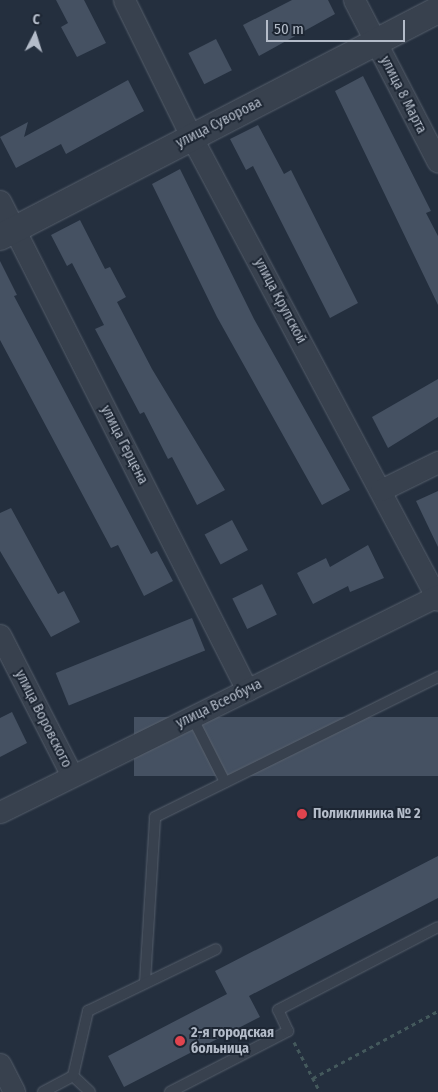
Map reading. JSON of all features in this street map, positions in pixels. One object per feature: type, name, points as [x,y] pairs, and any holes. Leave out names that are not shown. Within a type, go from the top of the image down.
[{"type":"street","name":"улица Крупской","points":[[124,0],[192,138],[437,597]]},
{"type":"street","name":"улица 8 Марта","points":[[354,0],[438,162]]},
{"type":"street","name":"улица Суворова","points":[[7,233],[438,10]]},
{"type":"street","name":"улица Герцена","points":[[0,201],[7,233],[247,690]]},
{"type":"street","points":[[381,490],[438,462]]},
{"type":"street","name":"улица Всеобуча","points":[[0,812],[437,597]]},
{"type":"street","name":"улица Воровского","points":[[0,634],[72,776]]},
{"type":"street","points":[[0,1064],[14,1092]]},
{"type":"lane","points":[[145,982],[155,817],[438,677]]},
{"type":"lane","points":[[192,717],[225,782]]},
{"type":"lane","points":[[170,1092],[288,1031],[278,1010],[438,928]]},
{"type":"lane","points":[[74,1076],[88,1010],[216,949]]},
{"type":"lane","points":[[43,1092],[74,1076]]},
{"type":"lane","points":[[74,1076],[90,1092]]},
{"type":"path","points":[[313,1078],[438,1010]]},
{"type":"path","points":[[288,1031],[320,1092]]},
{"type":"building","points":[[56,0],[84,0],[106,43],[77,57],[61,27],[68,23]]},
{"type":"building","points":[[292,0],[328,0],[335,14],[259,56],[243,25]]},
{"type":"building","points":[[216,39],[232,70],[204,84],[188,53]]},
{"type":"building","points":[[363,76],[431,211],[426,213],[438,236],[438,305],[335,91]]},
{"type":"building","points":[[128,80],[144,111],[66,154],[61,144],[16,168],[0,137],[28,122],[24,137]]},
{"type":"building","points":[[258,125],[284,174],[291,170],[358,303],[330,318],[253,166],[246,170],[230,139]]},
{"type":"building","points":[[180,169],[254,319],[350,490],[322,505],[217,317],[152,184]]},
{"type":"building","points":[[80,220],[105,269],[110,267],[126,297],[117,302],[152,369],[225,490],[197,505],[172,457],[168,459],[144,412],[140,414],[95,329],[104,325],[72,263],[67,266],[51,235]]},
{"type":"building","points":[[0,261],[17,295],[14,296],[151,554],[157,551],[173,581],[144,596],[118,545],[111,548],[0,340]]},
{"type":"building","points":[[438,379],[438,417],[388,448],[372,417]]},
{"type":"building","points":[[438,491],[438,547],[416,501]]},
{"type":"building","points":[[11,508],[58,594],[64,591],[80,622],[51,637],[0,551],[0,513]]},
{"type":"building","points":[[232,520],[248,550],[221,565],[205,535]]},
{"type":"building","points":[[368,545],[384,578],[350,592],[348,586],[313,604],[297,573],[326,558],[330,567]]},
{"type":"building","points":[[262,584],[277,615],[247,629],[232,598]]},
{"type":"building","points":[[192,618],[205,650],[69,706],[56,673]]},
{"type":"building","points":[[12,712],[27,743],[0,757],[0,718]]},
{"type":"building","points":[[134,717],[438,717],[438,776],[134,776]]},
{"type":"building","points":[[438,856],[438,898],[249,996],[260,1017],[124,1087],[108,1056],[227,994],[215,971]]},
{"type":"place","name":"Поликлиника № 2","points":[[302,814]]},
{"type":"place","name":"2-я городская больница","points":[[180,1041]]}]
